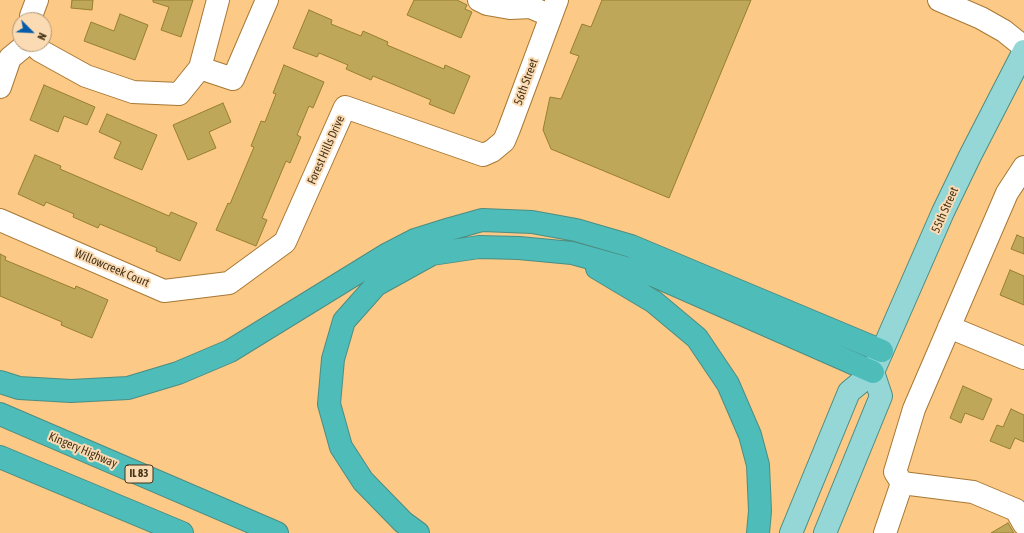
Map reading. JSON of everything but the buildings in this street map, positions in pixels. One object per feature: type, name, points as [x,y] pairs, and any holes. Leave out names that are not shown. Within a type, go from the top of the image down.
[{"type":"highway","points":[[0,382],[19,388],[71,391],[128,388],[178,373],[230,351],[386,255],[415,240],[450,228],[482,220],[532,222],[576,230],[631,246],[882,351]]},
{"type":"highway","points":[[418,533],[403,522],[363,481],[341,447],[329,404],[333,359],[344,321],[376,285],[432,254],[479,247],[519,248],[572,253],[655,276],[873,372]]},
{"type":"highway","points":[[572,253],[654,302],[697,338],[728,384],[750,435],[758,464],[760,511],[758,533]]},
{"type":"highway","name":"Kingery Highway","points":[[0,414],[277,533]]},
{"type":"highway","points":[[0,457],[182,533]]},
{"type":"main road","name":"55th Street","points":[[791,533],[849,392],[873,372],[943,212],[1024,50]]},
{"type":"main road","points":[[825,533],[881,396],[873,372]]},
{"type":"street","points":[[32,12],[36,0]]},
{"type":"street","points":[[43,52],[86,76],[133,92],[179,94],[200,68],[218,0]]},
{"type":"street","points":[[200,68],[233,79],[267,0]]},
{"type":"street","points":[[479,0],[487,4],[510,8],[554,8]]},
{"type":"street","points":[[939,0],[981,18],[1004,32],[1024,47]]},
{"type":"street","name":"56th Street","points":[[483,155],[492,151],[504,141],[554,8]]},
{"type":"street","points":[[0,86],[10,58],[17,52]]},
{"type":"street","name":"Forest Hills Drive","points":[[229,283],[285,242],[345,107],[483,155]]},
{"type":"street","points":[[902,483],[895,472],[914,409],[1007,193],[1024,167]]},
{"type":"street","name":"Willowcreek Court","points":[[0,220],[164,291],[229,283]]},
{"type":"street","points":[[949,326],[1024,358]]},
{"type":"street","points":[[902,483],[973,492],[1016,510],[1024,524]]},
{"type":"street","points":[[885,533],[902,483]]}]
